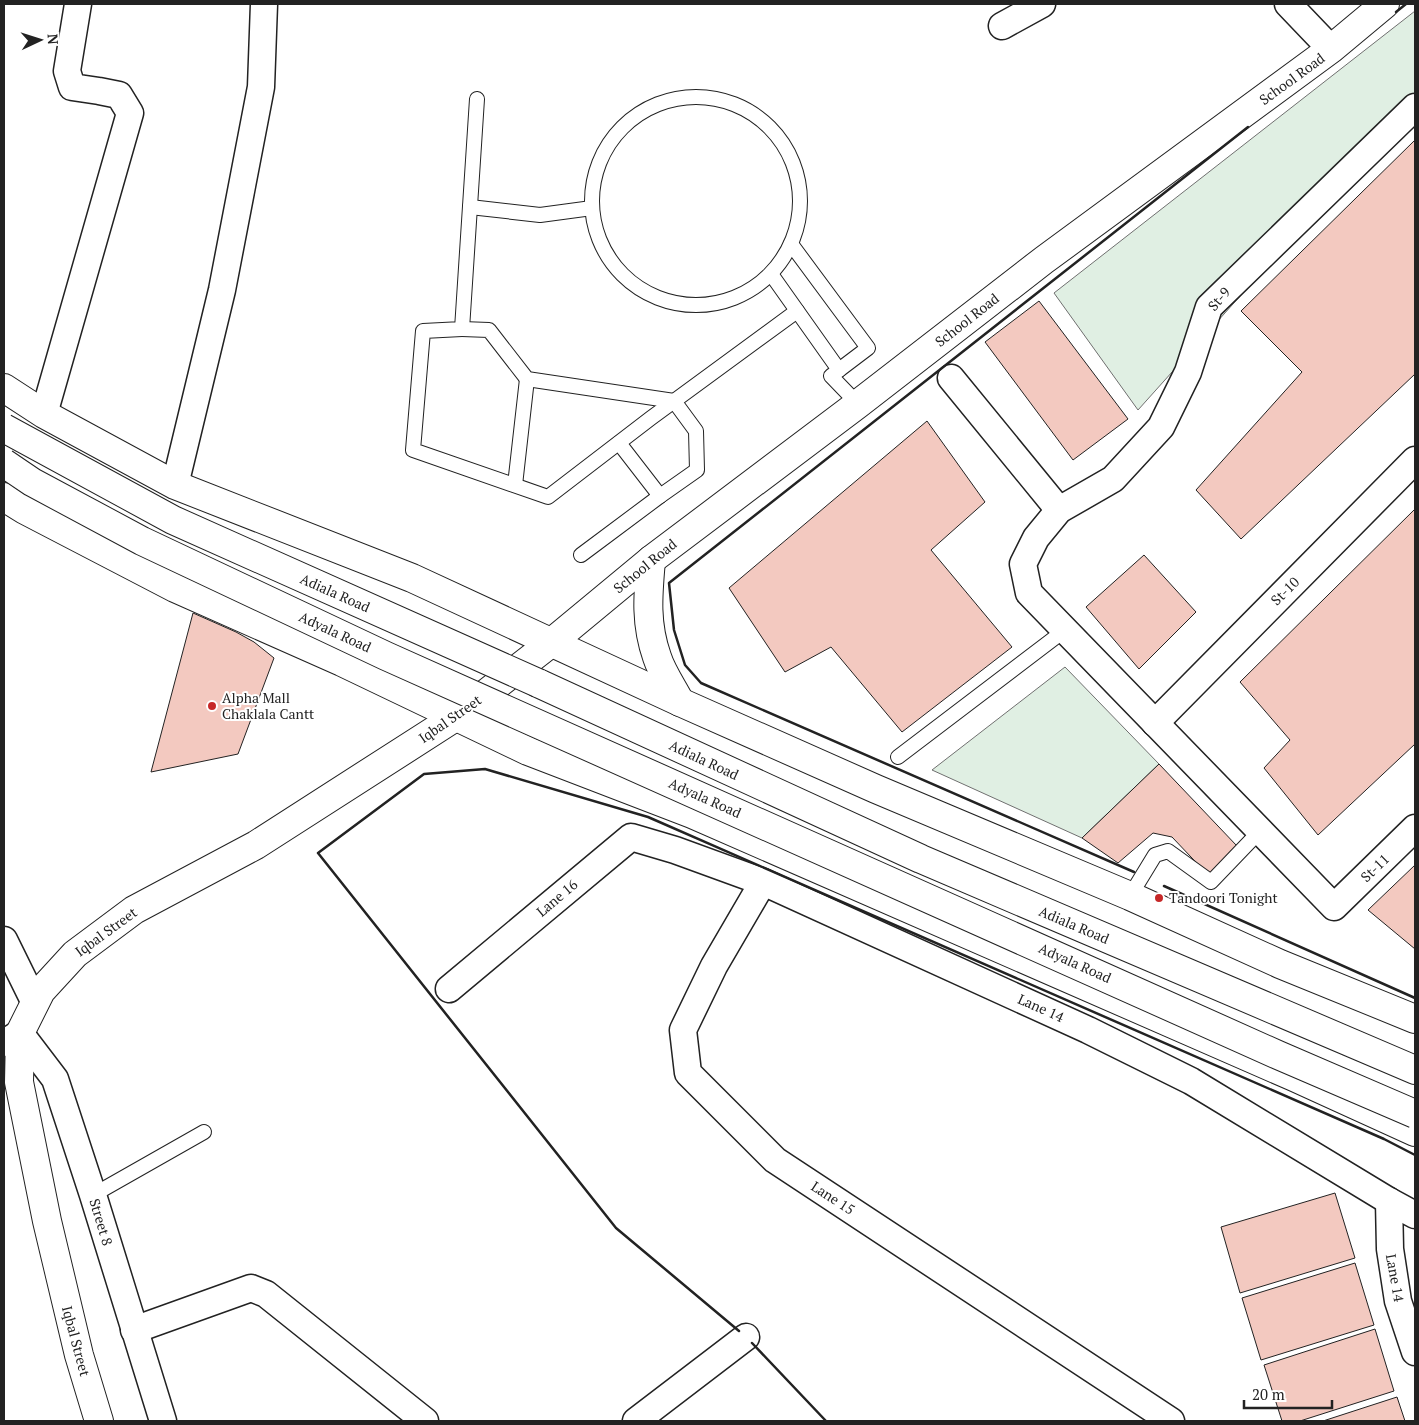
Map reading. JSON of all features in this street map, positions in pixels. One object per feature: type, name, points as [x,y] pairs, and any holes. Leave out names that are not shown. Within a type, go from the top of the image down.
[{"type":"street","points":[[44,414],[130,113],[119,95],[72,87],[67,71],[78,4]]},
{"type":"street","points":[[175,485],[222,290],[261,87],[264,4]]},
{"type":"street","points":[[1002,26],[1042,4]]},
{"type":"street","points":[[1288,4],[1331,50]]},
{"type":"street","name":"School Road","points":[[552,642],[651,560],[858,404],[1044,260],[1331,50],[1386,4]]},
{"type":"street","name":"St-9","points":[[1059,510],[1113,479],[1161,426],[1188,372],[1209,307],[1415,107]]},
{"type":"street","points":[[952,378],[1059,510],[1036,538],[1023,564],[1029,593],[1260,832]]},
{"type":"street","points":[[4,388],[44,414],[175,485],[412,578],[680,702],[876,789],[1130,896],[1280,964],[1415,1020]]},
{"type":"street","name":"Adiala Road","points":[[4,428],[173,520],[254,557],[546,687],[921,859],[1415,1070]]},
{"type":"street","name":"St-10","points":[[1155,723],[1415,460]]},
{"type":"street","name":"Adyala Road","points":[[4,464],[32,482],[142,541],[386,656],[1278,1055],[1415,1114]]},
{"type":"street","points":[[4,497],[25,510],[175,588],[342,662],[528,751],[719,826],[1294,1077],[1415,1132]]},
{"type":"street","points":[[651,560],[647,602],[650,630],[657,658],[680,702]]},
{"type":"street","name":"Iqbal Street","points":[[99,1421],[78,1355],[47,1221],[12,1038],[41,991],[75,954],[134,910],[256,845],[457,716],[552,642]]},
{"type":"street","name":"St-11","points":[[1260,832],[1334,907],[1415,828]]},
{"type":"street","name":"Lane 16","points":[[449,989],[630,837],[675,850]]},
{"type":"street","name":"Lane 14","points":[[675,850],[763,882],[1088,1030],[1191,1081],[1389,1202],[1415,1215]]},
{"type":"street","name":"Lane 15","points":[[763,882],[714,966],[683,1030],[688,1073],[775,1160],[1171,1421]]},
{"type":"street","points":[[4,940],[35,1003]]},
{"type":"street","name":"Street 8","points":[[12,1038],[55,1079],[162,1421]]},
{"type":"street","name":"Lane 14","points":[[1389,1202],[1390,1249],[1398,1301],[1415,1352]]},
{"type":"street","points":[[134,1330],[251,1288],[266,1294],[425,1421]]},
{"type":"street","points":[[636,1421],[746,1337]]},
{"type":"lane","points":[[685,96],[721,99],[754,114],[774,133],[780,140],[796,172],[800,209],[791,244],[771,274],[741,295],[706,306],[670,303],[637,288],[611,262],[595,230],[592,208],[591,193],[600,158],[620,128],[650,106],[685,96]]},
{"type":"lane","points":[[462,329],[477,98]]},
{"type":"lane","points":[[470,207],[540,215],[592,208]]},
{"type":"lane","points":[[791,244],[868,348],[831,376],[858,404]]},
{"type":"lane","points":[[771,274],[839,370]]},
{"type":"lane","points":[[582,555],[697,470],[696,431],[674,401],[527,379],[488,330],[423,331],[413,450],[548,497],[674,401],[797,311]]},
{"type":"lane","points":[[514,485],[527,379]]},
{"type":"lane","points":[[619,443],[660,496]]},
{"type":"lane","points":[[898,757],[1065,630]]},
{"type":"lane","points":[[1130,896],[1156,855],[1168,851],[1211,882],[1260,832]]},
{"type":"lane","points":[[93,1196],[204,1132]]},
{"type":"green space","points":[[1415,11],[1415,101],[1138,410],[1054,293]]},
{"type":"green space","points":[[1065,667],[1159,764],[1082,838],[932,770]]},
{"type":"building","points":[[1415,140],[1415,374],[1241,539],[1196,490],[1302,372],[1241,311]]},
{"type":"building","points":[[1039,301],[1128,419],[1073,460],[985,342]]},
{"type":"building","points":[[927,421],[985,502],[931,550],[1012,647],[902,732],[831,647],[785,672],[729,588]]},
{"type":"building","points":[[1415,509],[1415,744],[1318,835],[1264,768],[1290,740],[1240,682]]},
{"type":"building","points":[[1144,555],[1196,612],[1139,669],[1086,607]]},
{"type":"building","name":"Alpha Mall Chaklala Cantt","points":[[193,613],[254,642],[274,658],[238,754],[151,772]]},
{"type":"building","points":[[1159,764],[1237,846],[1210,877],[1172,837],[1153,833],[1118,863],[1082,838]]},
{"type":"building","points":[[1415,865],[1415,949],[1368,910]]},
{"type":"building","points":[[1335,1193],[1355,1258],[1240,1293],[1221,1227]]},
{"type":"building","points":[[1355,1263],[1374,1325],[1261,1360],[1242,1298]]},
{"type":"building","points":[[1375,1329],[1394,1391],[1300,1421],[1282,1421],[1264,1365]]},
{"type":"building","points":[[1397,1397],[1405,1421],[1323,1421]]},
{"type":"wall","points":[[1396,12],[1406,4]]},
{"type":"wall","points":[[1134,872],[701,683],[685,665],[674,630],[669,583],[1248,127]]},
{"type":"wall","points":[[739,1331],[616,1228],[318,853],[424,774],[485,769],[648,817],[1384,1139],[1415,1155]]},
{"type":"wall","points":[[1164,886],[1415,998]]},
{"type":"wall","points":[[752,1343],[826,1421]]},
{"type":"place","name":"Alpha Mall Chaklala Cantt","points":[[212,706]]},
{"type":"place","name":"Tandoori Tonight","points":[[1159,898]]}]
